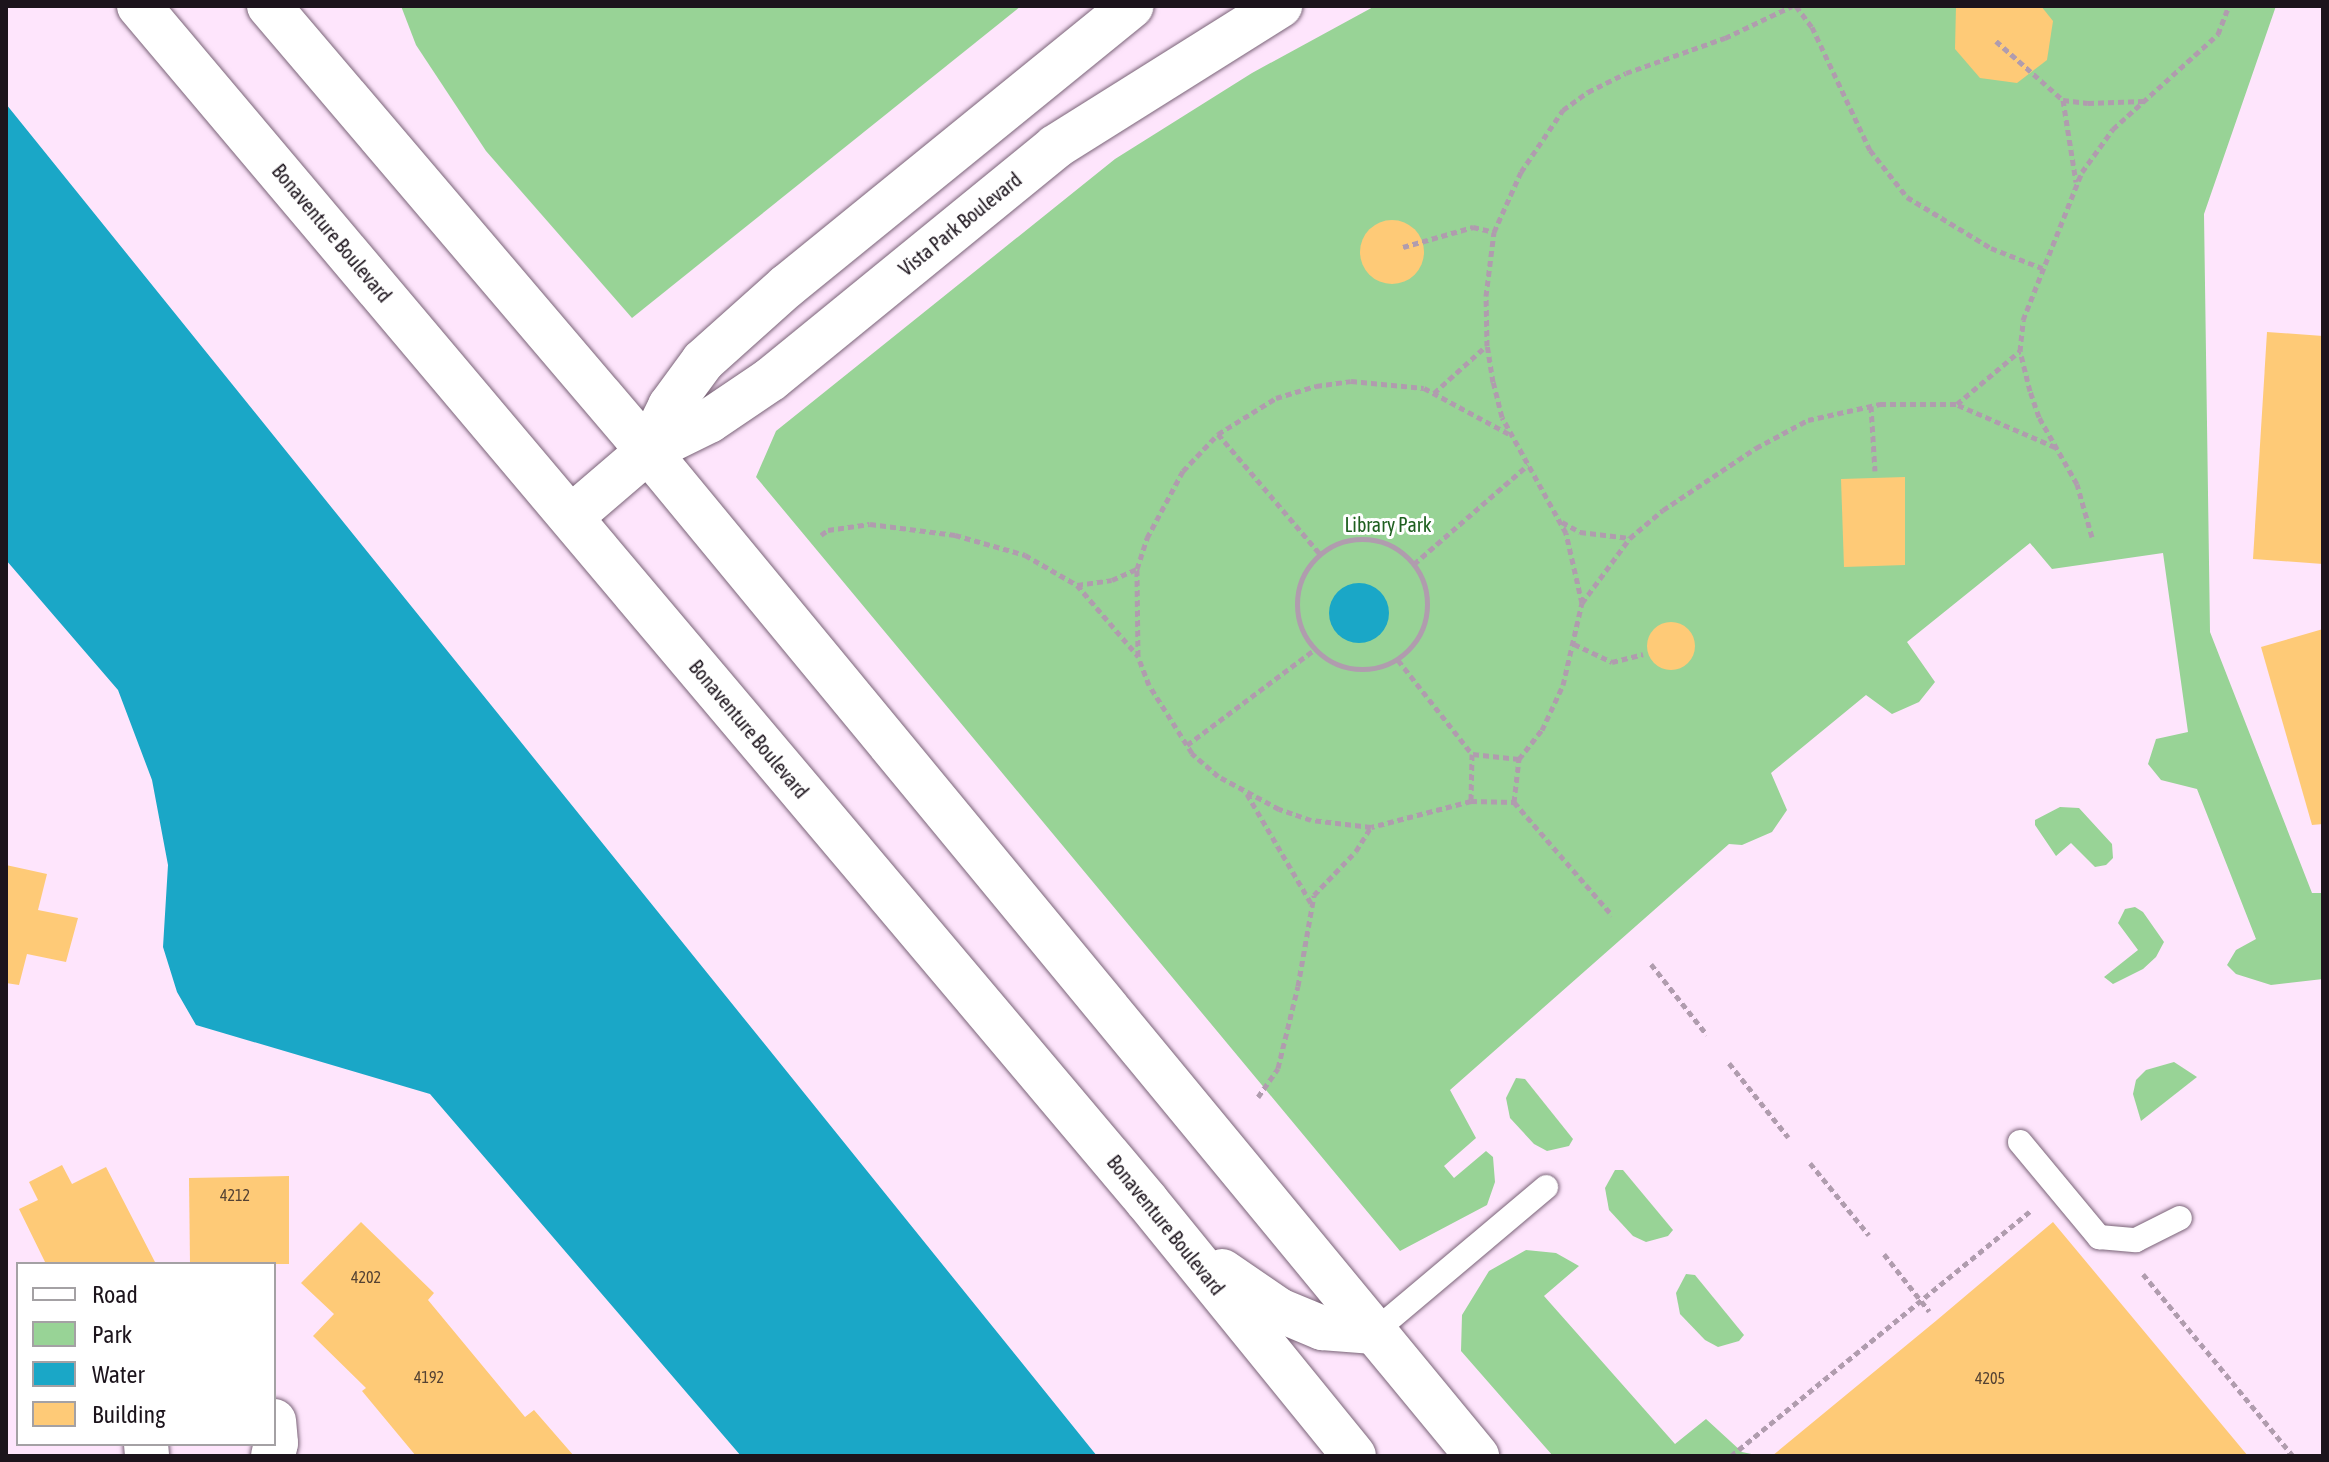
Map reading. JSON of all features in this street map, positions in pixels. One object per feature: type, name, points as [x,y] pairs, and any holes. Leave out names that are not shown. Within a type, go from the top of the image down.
[{"type":"main road","name":"Bonaventure Boulevard","points":[[139,6],[1147,1201],[1354,1456]]},
{"type":"main road","points":[[269,6],[648,451],[1477,1456]]},
{"type":"main road","name":"Vista Park Boulevard","points":[[648,451],[670,406],[703,361],[787,286],[1131,6]]},
{"type":"main road","name":"Vista Park Boulevard","points":[[571,517],[648,451],[709,421],[771,379],[1055,147],[1280,6]]},
{"type":"main road","points":[[1147,1201],[1235,1283],[1279,1310],[1322,1328],[1374,1332]]},
{"type":"lane","points":[[2020,1142],[2099,1237],[2136,1240],[2180,1218]]},
{"type":"lane","points":[[1374,1332],[1546,1187]]},
{"type":"path","points":[[1612,915],[1514,802],[1519,759],[1542,730],[1563,685],[1582,603],[1566,533],[1502,417],[1487,346],[1486,296],[1494,232],[1521,172],[1563,110],[1588,92],[1626,73],[1725,38],[1794,6],[1812,27],[1829,71],[1870,150],[1907,197],[1991,248],[2042,268]]},
{"type":"path","points":[[2092,537],[2077,484],[2039,417],[2020,351],[2023,320],[2077,185],[2113,129],[2218,34],[2229,6]]},
{"type":"path","points":[[1996,41],[2063,100],[2088,103],[2145,101]]},
{"type":"path","points":[[2063,100],[2077,185]]},
{"type":"path","points":[[1403,247],[1473,227],[1494,232]]},
{"type":"path","points":[[1434,393],[1487,346]]},
{"type":"path","points":[[1957,404],[2020,351]]},
{"type":"path","points":[[1138,656],[1137,569],[1147,538],[1183,471],[1218,434],[1276,398],[1316,386],[1351,381],[1424,388],[1510,434]]},
{"type":"path","points":[[1582,603],[1630,538],[1674,502],[1769,441],[1808,420],[1871,406],[1957,404],[2058,449]]},
{"type":"path","points":[[1871,406],[1875,471]]},
{"type":"path","points":[[1218,434],[1320,554]]},
{"type":"path","points":[[1413,564],[1528,465]]},
{"type":"path","points":[[1560,521],[1580,532],[1630,538]]},
{"type":"path","points":[[821,535],[828,530],[870,524],[955,535],[1025,555],[1077,585],[1138,656],[1149,685],[1187,745],[1218,776],[1247,793],[1311,820],[1371,827],[1471,801],[1514,802]]},
{"type":"path","points":[[1359,539],[1380,541],[1399,550],[1413,564],[1424,582],[1428,603],[1425,624],[1414,644],[1398,660],[1377,668],[1354,670],[1332,663],[1314,650],[1302,632],[1296,610],[1298,589],[1306,569],[1320,554],[1338,543],[1359,539]]},
{"type":"path","points":[[1077,585],[1112,580],[1137,569]]},
{"type":"path","points":[[1574,644],[1612,662],[1643,654]]},
{"type":"path","points":[[1187,745],[1314,650]]},
{"type":"path","points":[[1398,660],[1472,754],[1471,801]]},
{"type":"path","points":[[1472,754],[1519,759]]},
{"type":"path","points":[[1247,793],[1312,905]]},
{"type":"path","points":[[1258,1097],[1278,1068],[1298,986],[1314,895],[1356,851],[1371,827]]},
{"type":"path","points":[[1651,964],[1707,1035]]},
{"type":"path","points":[[1729,1063],[1788,1137]]},
{"type":"path","points":[[1810,1163],[1869,1235]]},
{"type":"path","points":[[1731,1456],[2034,1208]]},
{"type":"path","points":[[1884,1254],[1929,1311]]},
{"type":"path","points":[[2141,1271],[2293,1456]]},
{"type":"green space","points":[[401,6],[1021,6],[632,318],[486,151],[416,45]]},
{"type":"green space","name":"Library Park","points":[[1375,6],[2276,6],[2204,214],[2210,632],[2312,893],[2323,893],[2323,979],[2271,985],[2236,974],[2227,965],[2236,950],[2256,939],[2197,789],[2161,780],[2148,764],[2156,739],[2188,732],[2163,553],[2052,569],[2030,543],[1907,642],[1935,682],[1919,702],[1892,714],[1866,695],[1771,773],[1787,810],[1772,832],[1742,845],[1729,844],[1450,1090],[1476,1138],[1444,1166],[1454,1178],[1486,1151],[1493,1157],[1495,1182],[1487,1205],[1400,1251],[756,477],[776,431],[1115,159],[1252,73]]},
{"type":"green space","points":[[2060,807],[2079,808],[2112,844],[2113,858],[2106,865],[2095,867],[2071,843],[2056,856],[2035,825],[2035,820]]},
{"type":"green space","points":[[2135,907],[2143,912],[2164,942],[2156,957],[2143,969],[2113,984],[2104,977],[2138,950],[2118,923],[2125,909]]},
{"type":"green space","points":[[2174,1062],[2197,1077],[2141,1121],[2133,1094],[2136,1080],[2146,1070]]},
{"type":"green space","points":[[1516,1078],[1525,1079],[1573,1139],[1569,1146],[1547,1151],[1534,1144],[1510,1118],[1506,1098]]},
{"type":"green space","points":[[1615,1170],[1623,1170],[1673,1230],[1668,1236],[1646,1242],[1633,1236],[1609,1210],[1605,1188]]},
{"type":"green space","points":[[1526,1250],[1556,1253],[1579,1266],[1544,1296],[1675,1444],[1706,1419],[1742,1452],[1761,1456],[1553,1456],[1461,1351],[1462,1315],[1489,1271]]},
{"type":"green space","points":[[1686,1274],[1695,1275],[1744,1335],[1739,1341],[1718,1347],[1705,1340],[1680,1314],[1676,1293]]},
{"type":"water","points":[[6,104],[1097,1456],[741,1456],[430,1094],[196,1025],[177,992],[163,947],[168,865],[152,780],[118,690],[6,560]]},
{"type":"water","points":[[1359,583],[1370,585],[1380,592],[1387,602],[1387,624],[1380,634],[1370,641],[1359,643],[1348,641],[1338,634],[1331,624],[1329,613],[1331,602],[1338,592],[1348,585]]},
{"type":"building","points":[[1956,6],[2041,6],[2053,21],[2047,60],[2017,83],[1980,78],[1955,49]]},
{"type":"building","points":[[1392,220],[1404,222],[1415,229],[1422,240],[1422,264],[1415,275],[1404,282],[1392,284],[1380,282],[1369,275],[1362,264],[1360,252],[1362,240],[1369,229],[1380,222]]},
{"type":"building","points":[[2267,332],[2323,336],[2323,564],[2253,559]]},
{"type":"building","points":[[1905,477],[1905,565],[1844,567],[1841,479]]},
{"type":"building","points":[[1671,622],[1688,629],[1695,646],[1688,663],[1671,670],[1654,663],[1647,646],[1654,629]]},
{"type":"building","points":[[2323,629],[2323,824],[2312,825],[2261,647]]},
{"type":"building","points":[[6,865],[47,874],[38,910],[78,918],[66,962],[27,954],[19,985],[6,983]]},
{"type":"building","points":[[62,1165],[72,1184],[106,1167],[155,1262],[45,1262],[19,1209],[38,1200],[29,1182]]},
{"type":"building","points":[[289,1176],[289,1264],[190,1262],[189,1178]]},
{"type":"building","points":[[361,1222],[434,1293],[428,1300],[525,1417],[534,1410],[574,1456],[416,1456],[362,1391],[366,1388],[313,1336],[334,1314],[301,1283]]},
{"type":"building","points":[[2053,1222],[2248,1456],[1772,1456],[1937,1320]]}]
